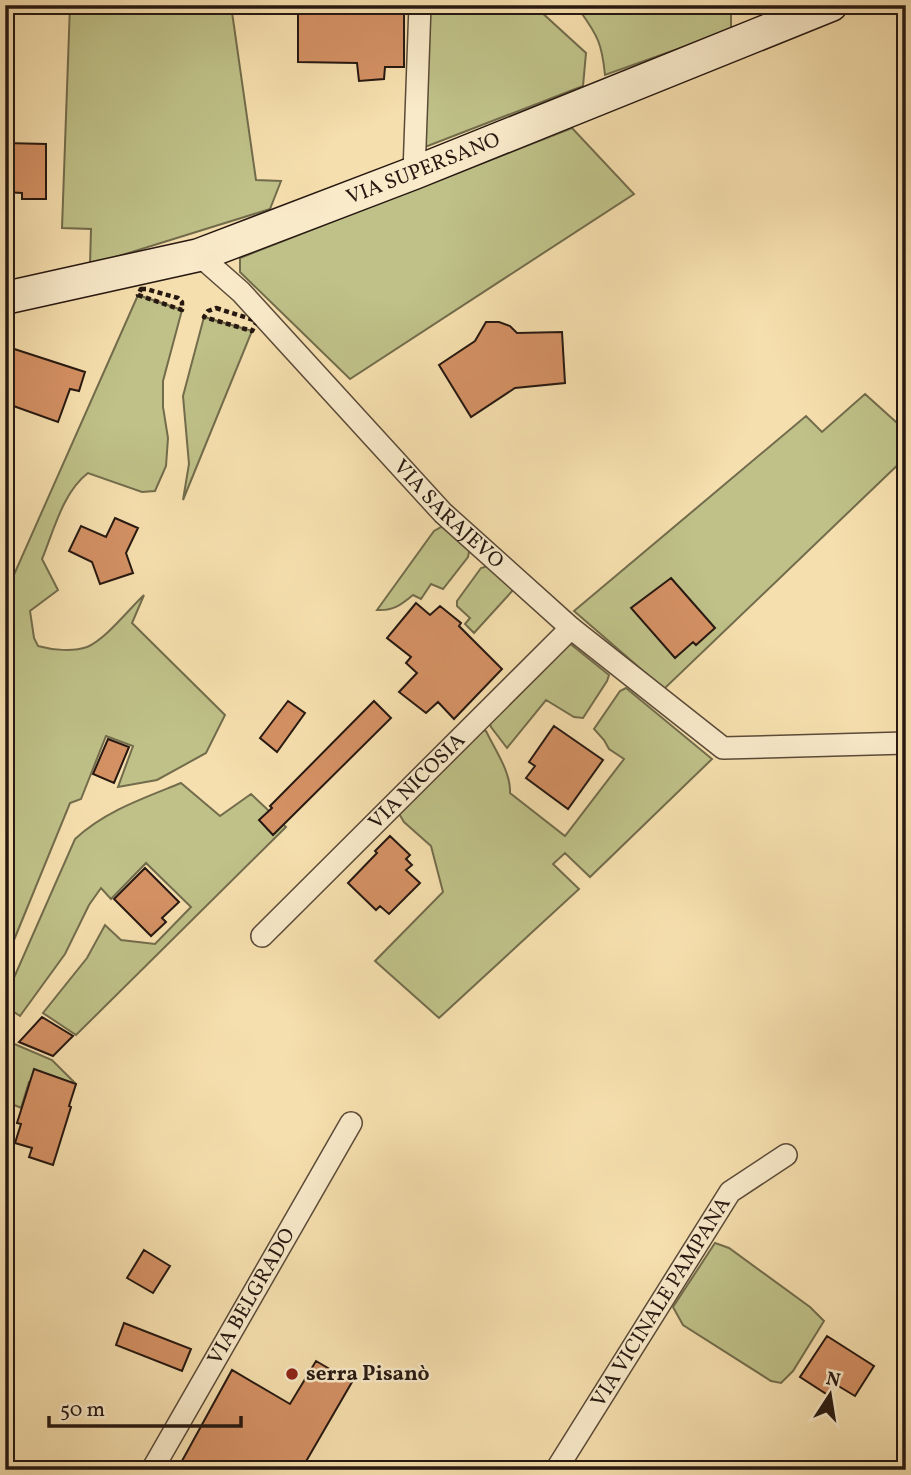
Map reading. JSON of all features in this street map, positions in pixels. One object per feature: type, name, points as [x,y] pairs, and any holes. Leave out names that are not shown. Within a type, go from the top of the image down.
[{"type":"street","points":[[414,173],[420,5]]},
{"type":"street","name":"VIA SUPERSANO","points":[[5,298],[200,256],[831,5]]},
{"type":"street","name":"VIA SARAJEVO","points":[[200,256],[241,292],[443,513],[571,628],[723,747],[906,743]]},
{"type":"street","name":"VIA NICOSIA","points":[[262,936],[571,628]]},
{"type":"street","name":"VIA BELGRADO","points":[[152,1470],[351,1123]]},
{"type":"street","name":"VIA VICINALE PAMPANA","points":[[556,1470],[730,1192],[786,1155]]},
{"type":"path","points":[[141,289],[178,298],[182,310],[138,295],[141,289]]},
{"type":"green space","points":[[70,5],[231,5],[256,180],[281,181],[270,209],[90,265],[91,229],[62,228]]},
{"type":"green space","points":[[429,5],[539,5],[539,10],[586,53],[583,86],[425,147]]},
{"type":"green space","points":[[616,5],[731,5],[731,30],[605,75],[598,41],[580,11],[615,11]]},
{"type":"green space","points":[[572,128],[634,194],[350,379],[240,272],[240,258]]},
{"type":"green space","points":[[138,295],[182,310],[163,381],[163,407],[168,438],[166,466],[155,491],[142,492],[88,473],[72,490],[60,512],[42,559],[58,590],[30,611],[34,638],[38,646],[50,649],[87,647],[109,631],[144,595],[132,623],[225,715],[206,753],[157,780],[118,787],[133,746],[106,736],[81,799],[70,803],[5,962],[5,595]]},
{"type":"green space","points":[[204,317],[252,331],[183,500],[189,464],[183,396]]},
{"type":"green space","points":[[865,394],[906,431],[906,457],[664,689],[574,611],[806,416],[822,432]]},
{"type":"green space","points":[[443,526],[470,547],[468,557],[443,589],[431,584],[421,599],[413,595],[396,607],[377,610],[434,531]]},
{"type":"green space","points":[[488,566],[514,589],[474,633],[465,624],[470,618],[457,606],[457,601],[481,568]]},
{"type":"green space","points":[[568,642],[609,675],[607,681],[583,718],[574,717],[546,700],[507,748],[491,727],[489,720]]},
{"type":"green space","points":[[626,688],[712,759],[590,877],[565,853],[553,864],[579,889],[439,1018],[375,961],[443,892],[431,846],[404,822],[398,812],[480,729],[486,731],[502,761],[510,793],[565,836],[624,759],[609,749],[594,729],[620,691]]},
{"type":"green space","points":[[181,783],[220,816],[251,794],[286,827],[76,1035],[43,1013],[87,958],[105,925],[121,940],[155,944],[191,907],[146,863],[111,899],[101,888],[89,905],[65,954],[20,1016],[5,1006],[5,998],[75,839],[112,813]]},
{"type":"green space","points":[[5,1040],[52,1060],[76,1084],[50,1075],[46,1087],[29,1082],[21,1108],[5,1101]]},
{"type":"green space","points":[[715,1243],[729,1248],[810,1307],[824,1321],[793,1371],[781,1383],[771,1381],[683,1325],[673,1307]]},
{"type":"building","points":[[298,5],[404,5],[404,67],[385,67],[384,79],[359,81],[357,63],[298,62]]},
{"type":"building","points":[[5,143],[46,144],[46,199],[22,199],[22,193],[5,192]]},
{"type":"building","points":[[486,322],[499,322],[510,326],[517,333],[562,332],[565,383],[515,388],[471,417],[439,365],[475,341]]},
{"type":"building","points":[[5,346],[85,372],[79,391],[70,389],[58,422],[5,403]]},
{"type":"building","points":[[115,518],[138,528],[126,553],[133,573],[100,584],[92,562],[69,551],[81,526],[106,537]]},
{"type":"building","points":[[671,578],[715,628],[696,645],[693,642],[675,658],[631,608]]},
{"type":"building","points":[[416,603],[430,615],[440,606],[461,623],[459,626],[502,669],[454,719],[438,702],[426,713],[399,692],[417,673],[406,663],[411,657],[387,638]]},
{"type":"building","points":[[288,701],[305,713],[277,752],[260,738]]},
{"type":"building","points":[[374,701],[391,718],[273,835],[259,820]]},
{"type":"building","points":[[554,726],[603,760],[568,809],[526,778],[535,766],[529,762]]},
{"type":"building","points":[[108,739],[129,747],[114,783],[93,774]]},
{"type":"building","points":[[390,836],[410,855],[406,859],[412,865],[406,870],[420,883],[389,914],[380,906],[376,910],[348,883]]},
{"type":"building","points":[[145,868],[179,902],[162,918],[166,922],[151,936],[114,899]]},
{"type":"building","points":[[42,1017],[73,1036],[53,1056],[19,1042]]},
{"type":"building","points":[[34,1069],[76,1084],[53,1165],[29,1157],[32,1148],[15,1143],[21,1124],[17,1123]]},
{"type":"building","points":[[144,1250],[170,1266],[153,1293],[127,1278]]},
{"type":"building","points":[[124,1323],[191,1349],[182,1371],[116,1345]]},
{"type":"building","points":[[827,1336],[874,1366],[855,1396],[835,1384],[828,1395],[800,1377]]},
{"type":"building","points":[[316,1361],[352,1382],[301,1470],[177,1470],[232,1370],[290,1404]]},
{"type":"place","name":"serra Pisanò","points":[[292,1374]]}]
